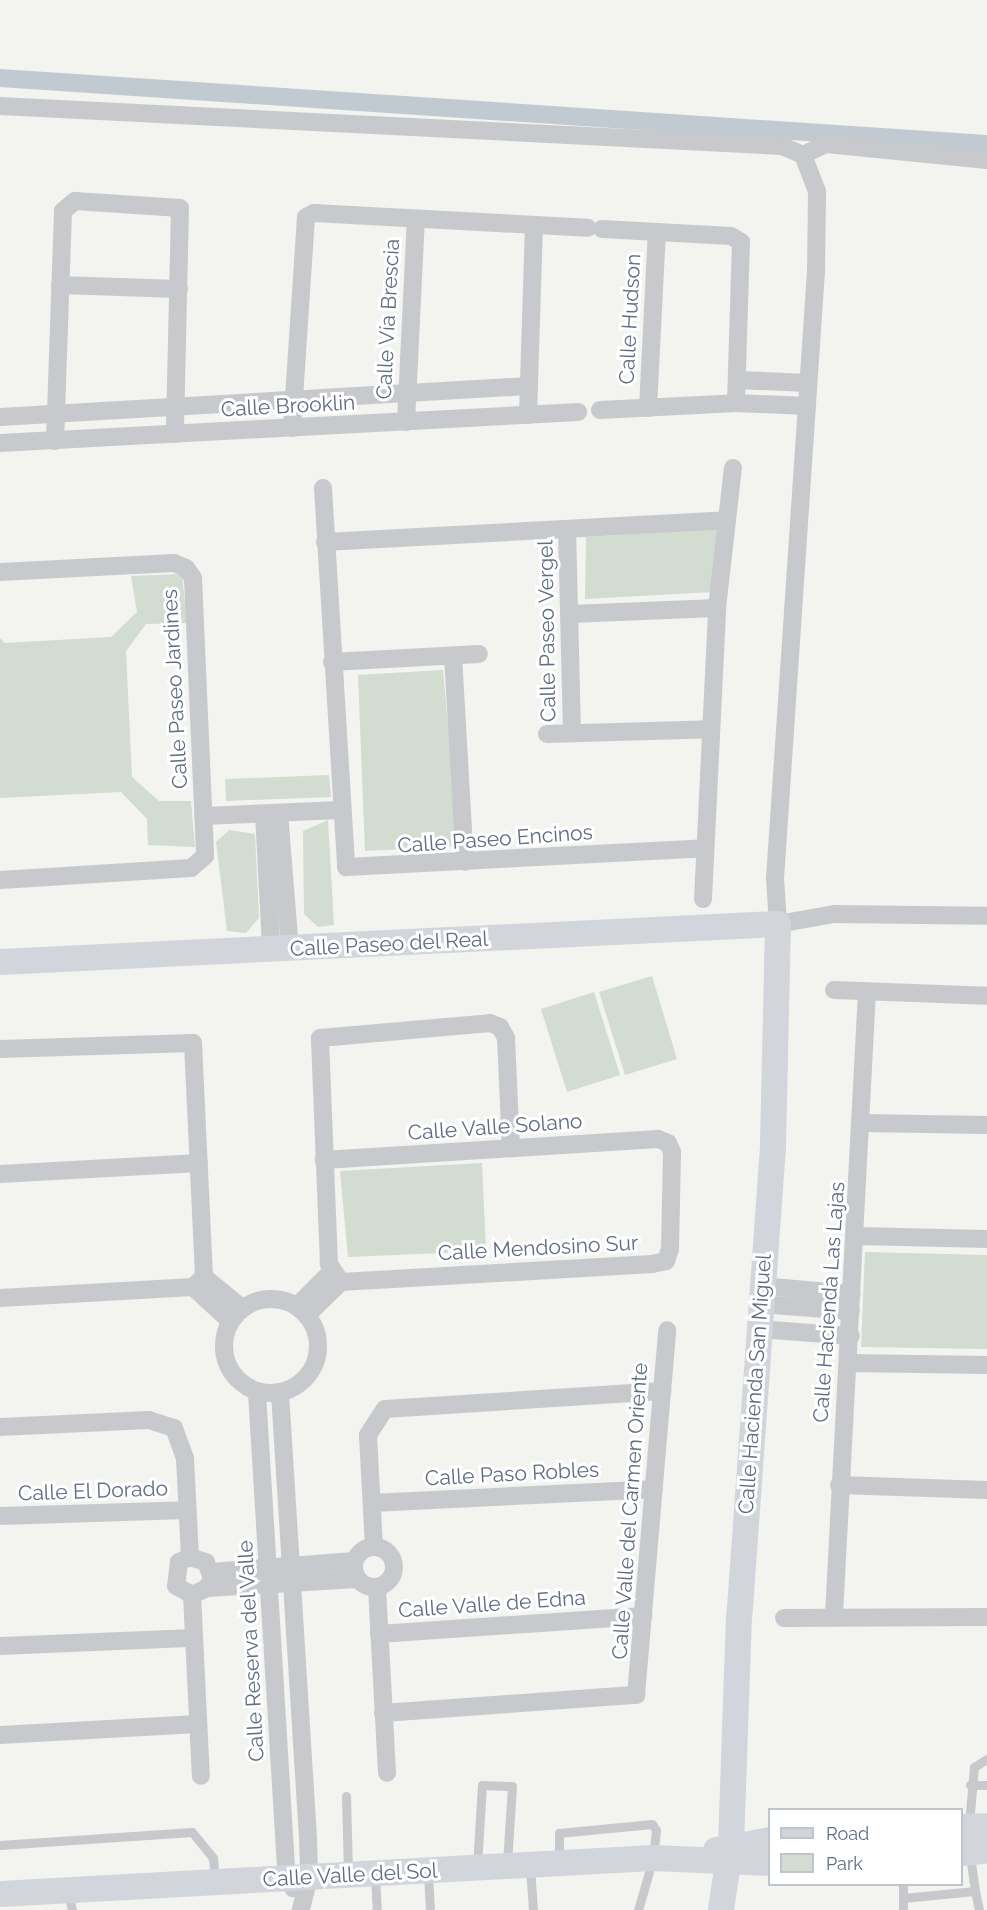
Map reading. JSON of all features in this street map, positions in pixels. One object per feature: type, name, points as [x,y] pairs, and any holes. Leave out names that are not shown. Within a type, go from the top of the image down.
[{"type":"street","points":[[0,106],[782,146],[803,155],[817,192],[807,406],[775,878],[778,924],[834,914],[987,916]]},
{"type":"street","points":[[803,155],[826,144],[987,160]]},
{"type":"street","points":[[55,441],[63,211],[75,201],[180,208],[180,289],[173,407],[175,434]]},
{"type":"street","name":"Calle Vía Brescia","points":[[292,428],[292,400],[306,217],[314,213],[595,229]]},
{"type":"street","name":"Calle Vía Brescia","points":[[406,422],[416,219]]},
{"type":"street","points":[[528,415],[534,225]]},
{"type":"street","name":"Calle Hudson","points":[[595,229],[731,236],[741,242],[737,380]]},
{"type":"street","name":"Calle Hudson","points":[[648,408],[657,232]]},
{"type":"street","points":[[60,285],[180,289]]},
{"type":"street","points":[[736,403],[737,380],[808,383]]},
{"type":"street","name":"Calle Brooklin","points":[[0,417],[528,386]]},
{"type":"street","points":[[600,410],[736,403],[807,406]]},
{"type":"street","name":"Calle Brooklin","points":[[0,443],[578,412]]},
{"type":"street","points":[[703,899],[717,608],[732,468]]},
{"type":"street","name":"Calle Paseo Encinos","points":[[323,488],[340,810],[346,867],[704,848]]},
{"type":"street","points":[[326,542],[726,520]]},
{"type":"street","name":"Calle Paseo Vergel","points":[[567,529],[573,733]]},
{"type":"street","name":"Calle Paseo Jardines","points":[[0,572],[174,563],[186,568],[193,578],[205,856],[191,868],[0,880]]},
{"type":"street","points":[[570,614],[717,608]]},
{"type":"street","points":[[332,662],[479,654]]},
{"type":"street","points":[[453,656],[465,862]]},
{"type":"street","name":"Calle Paseo Vergel","points":[[547,734],[711,729]]},
{"type":"street","points":[[280,949],[271,813],[340,810]]},
{"type":"street","name":"Calle Paseo Jardines","points":[[203,816],[271,813]]},
{"type":"street","name":"Calle Paseo del Real","points":[[0,962],[778,924]]},
{"type":"street","name":"Calle Hacienda San Miguel","points":[[721,1910],[730,1854],[760,1306],[773,1147],[778,924]]},
{"type":"street","points":[[834,990],[987,996]]},
{"type":"street","name":"Calle Hacienda Las Lajas","points":[[834,1615],[839,1485],[851,1336],[851,1303],[863,1124],[867,992]]},
{"type":"street","points":[[302,1311],[336,1277],[324,1160],[320,1038],[478,1024],[500,1027],[506,1038],[511,1148]]},
{"type":"street","points":[[0,1049],[193,1043],[199,1163],[198,1282]]},
{"type":"street","points":[[863,1124],[987,1125]]},
{"type":"street","name":"Calle Valle Solano","points":[[324,1160],[511,1148],[668,1143]]},
{"type":"street","name":"Calle Mendosino Sur","points":[[336,1277],[666,1261],[672,1163],[668,1143]]},
{"type":"street","points":[[0,1174],[199,1163]]},
{"type":"street","points":[[857,1236],[987,1239]]},
{"type":"street","points":[[0,1298],[198,1282],[236,1314]]},
{"type":"street","points":[[269,1299],[302,1311],[316,1328],[317,1358],[302,1382],[280,1393],[258,1393],[234,1376],[226,1363],[223,1348],[236,1314],[269,1299]]},
{"type":"street","points":[[760,1306],[851,1303]]},
{"type":"street","points":[[760,1306],[851,1336]]},
{"type":"street","name":"Calle Valle del Carmen Oriente","points":[[383,1713],[636,1695],[667,1330]]},
{"type":"street","points":[[849,1363],[987,1365]]},
{"type":"street","points":[[355,1570],[374,1547],[368,1435],[385,1408],[662,1391]]},
{"type":"street","name":"Calle Reserva del Valle","points":[[258,1393],[270,1576],[301,1906]]},
{"type":"street","name":"Calle Reserva del Valle","points":[[280,1393],[291,1574],[298,1878]]},
{"type":"street","points":[[0,1427],[149,1420],[174,1428],[185,1458],[190,1557],[173,1574],[176,1586],[355,1570],[377,1588]]},
{"type":"street","points":[[839,1485],[987,1490]]},
{"type":"street","name":"Calle Paso Robles","points":[[372,1503],[654,1489]]},
{"type":"street","name":"Calle El Dorado","points":[[0,1516],[187,1510]]},
{"type":"street","points":[[374,1547],[387,1551],[394,1570],[377,1588],[387,1773]]},
{"type":"street","points":[[190,1557],[206,1562],[194,1638],[201,1776]]},
{"type":"street","points":[[784,1618],[834,1615],[987,1617]]},
{"type":"street","name":"Calle Valle de Edna","points":[[379,1634],[644,1616]]},
{"type":"street","points":[[0,1646],[194,1638]]},
{"type":"street","points":[[0,1735],[198,1724]]},
{"type":"street","name":"Calle Valle del Sol","points":[[0,1894],[70,1900],[216,1882],[700,1857],[730,1854],[768,1841]]},
{"type":"street","name":"Calle Valle del Sol","points":[[730,1854],[768,1863]]},
{"type":"lane","points":[[979,1910],[975,1891],[970,1785],[974,1767],[987,1759]]},
{"type":"lane","points":[[477,1868],[482,1785],[512,1786],[519,1865],[533,1910]]},
{"type":"lane","points":[[970,1785],[987,1785]]},
{"type":"lane","points":[[346,1796],[348,1875]]},
{"type":"lane","points":[[559,1863],[559,1833],[634,1822],[656,1830],[653,1858],[638,1910]]},
{"type":"lane","points":[[0,1845],[192,1832],[213,1858],[216,1882]]},
{"type":"lane","points":[[428,1871],[430,1910]]},
{"type":"lane","points":[[375,1873],[377,1910]]},
{"type":"lane","points":[[903,1886],[903,1910]]},
{"type":"lane","points":[[903,1898],[975,1891]]},
{"type":"green space","points":[[719,529],[713,592],[585,599],[586,537]]},
{"type":"green space","points":[[182,574],[187,623],[146,624],[126,651],[132,777],[159,801],[191,801],[195,847],[148,845],[147,819],[121,792],[0,798],[0,638],[5,643],[111,637],[137,612],[131,576]]},
{"type":"green space","points":[[443,670],[459,846],[365,851],[358,675]]},
{"type":"green space","points":[[329,775],[331,797],[226,801],[225,779]]},
{"type":"green space","points":[[328,820],[334,925],[318,927],[304,914],[303,831]]},
{"type":"green space","points":[[229,830],[255,834],[259,918],[246,933],[227,931],[216,842]]},
{"type":"green space","points":[[652,976],[677,1059],[625,1075],[599,992]]},
{"type":"green space","points":[[594,992],[620,1075],[567,1092],[541,1009]]},
{"type":"green space","points":[[482,1163],[486,1251],[348,1257],[340,1171]]},
{"type":"green space","points":[[865,1252],[987,1255],[987,1349],[861,1347]]},
{"type":"waterway","points":[[0,78],[987,144]]}]
